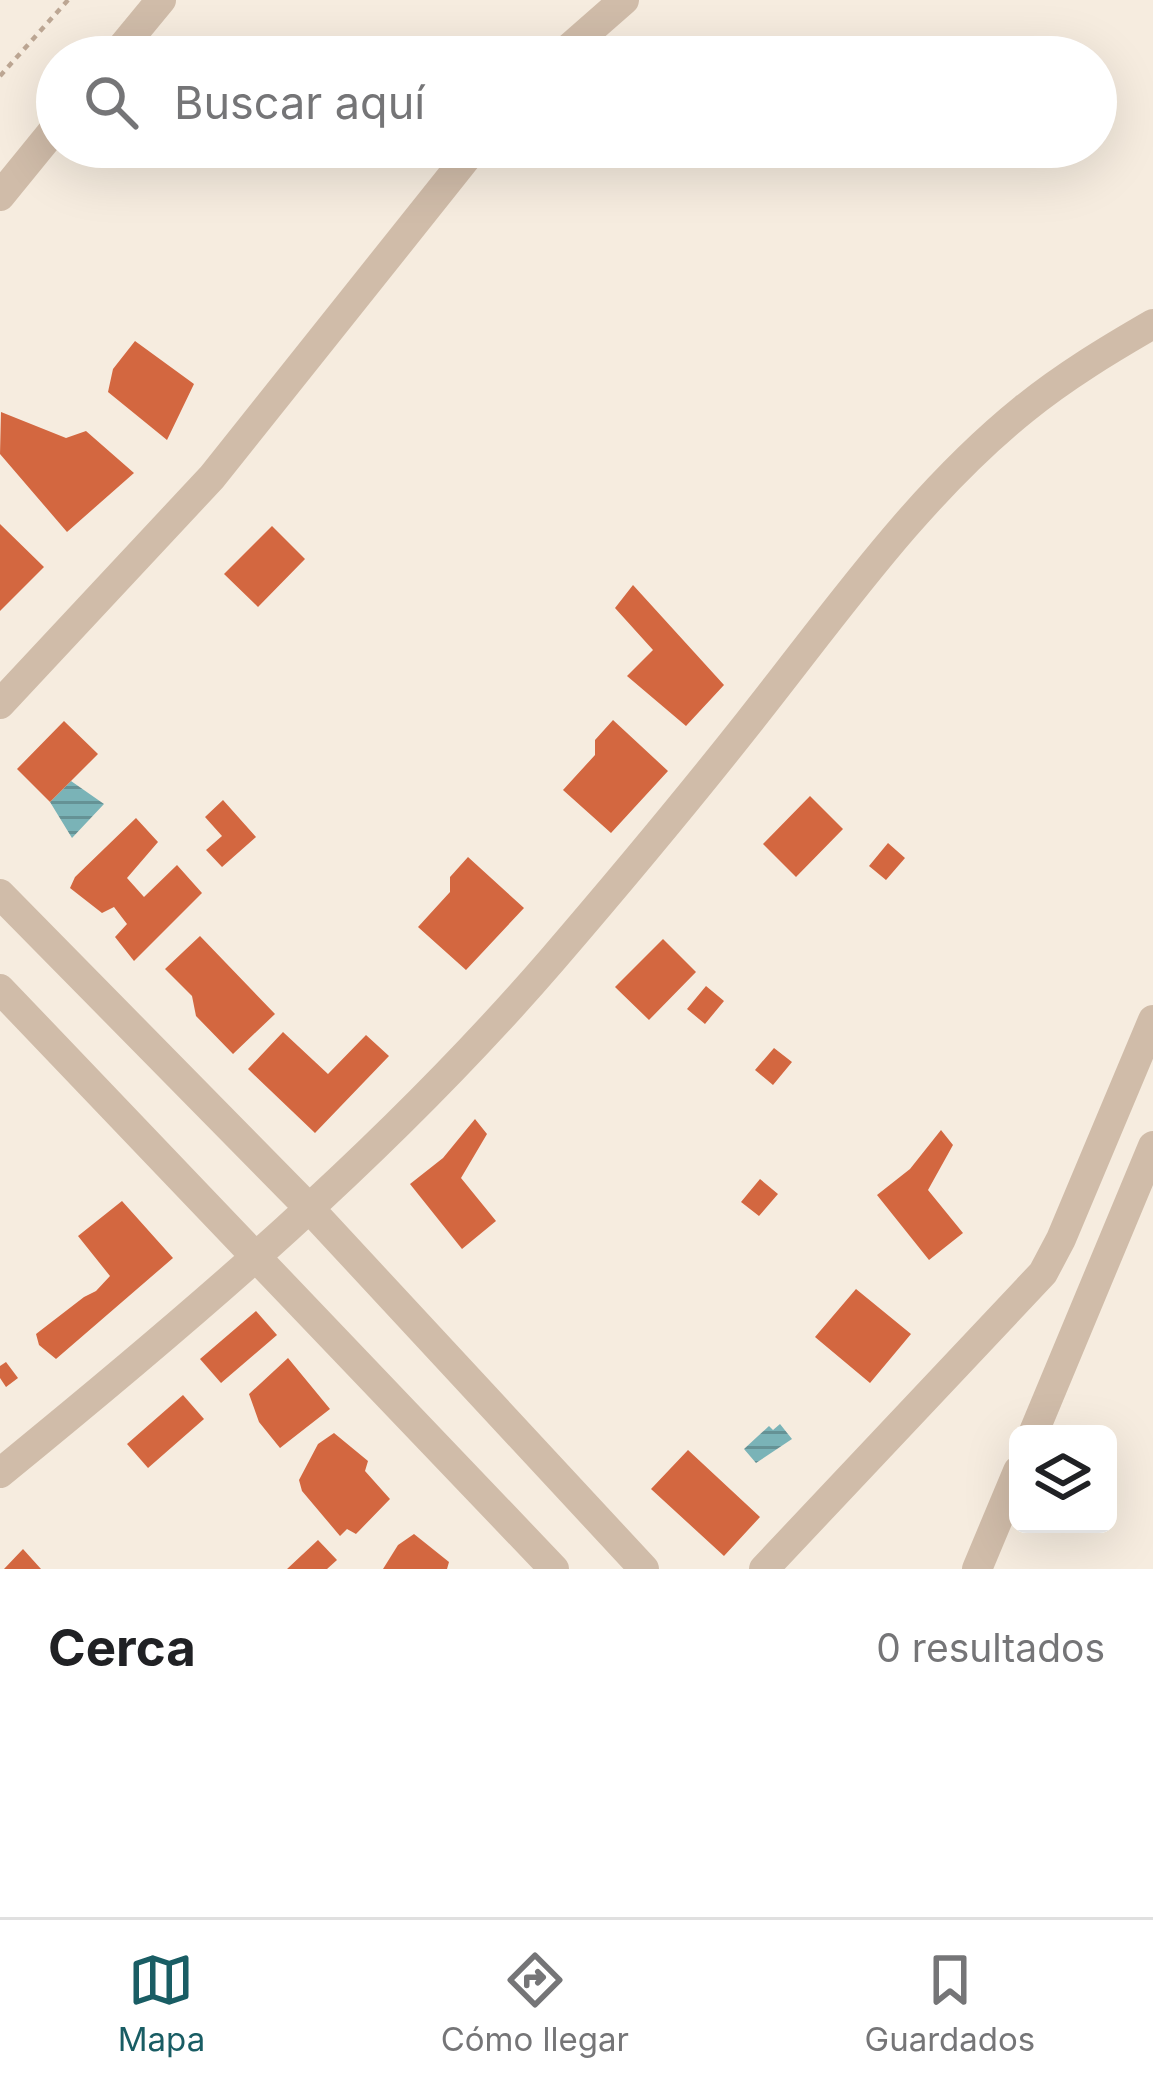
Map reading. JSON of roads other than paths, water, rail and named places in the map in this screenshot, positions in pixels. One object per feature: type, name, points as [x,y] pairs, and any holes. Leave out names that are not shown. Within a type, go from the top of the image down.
[{"type":"street","points":[[131,36],[161,0]]},
{"type":"street","points":[[583,36],[624,0]]},
{"type":"street","points":[[0,196],[36,152]]},
{"type":"street","points":[[0,704],[212,477],[458,168]]},
{"type":"street","points":[[0,1472],[256,1256],[444,1075],[548,964],[698,786],[847,597],[937,494],[1021,412],[1080,367],[1153,324]]},
{"type":"street","points":[[0,894],[309,1208],[644,1569]]},
{"type":"street","points":[[0,989],[554,1569]]},
{"type":"street","points":[[764,1569],[1043,1273],[1153,1020]]},
{"type":"street","points":[[1038,1425],[1153,1146]]},
{"type":"street","points":[[977,1569],[1009,1493]]},
{"type":"water","points":[[71,781],[104,804],[72,838],[50,802]]},
{"type":"water","points":[[780,1424],[792,1439],[756,1463],[744,1449],[769,1426],[773,1430]]}]
